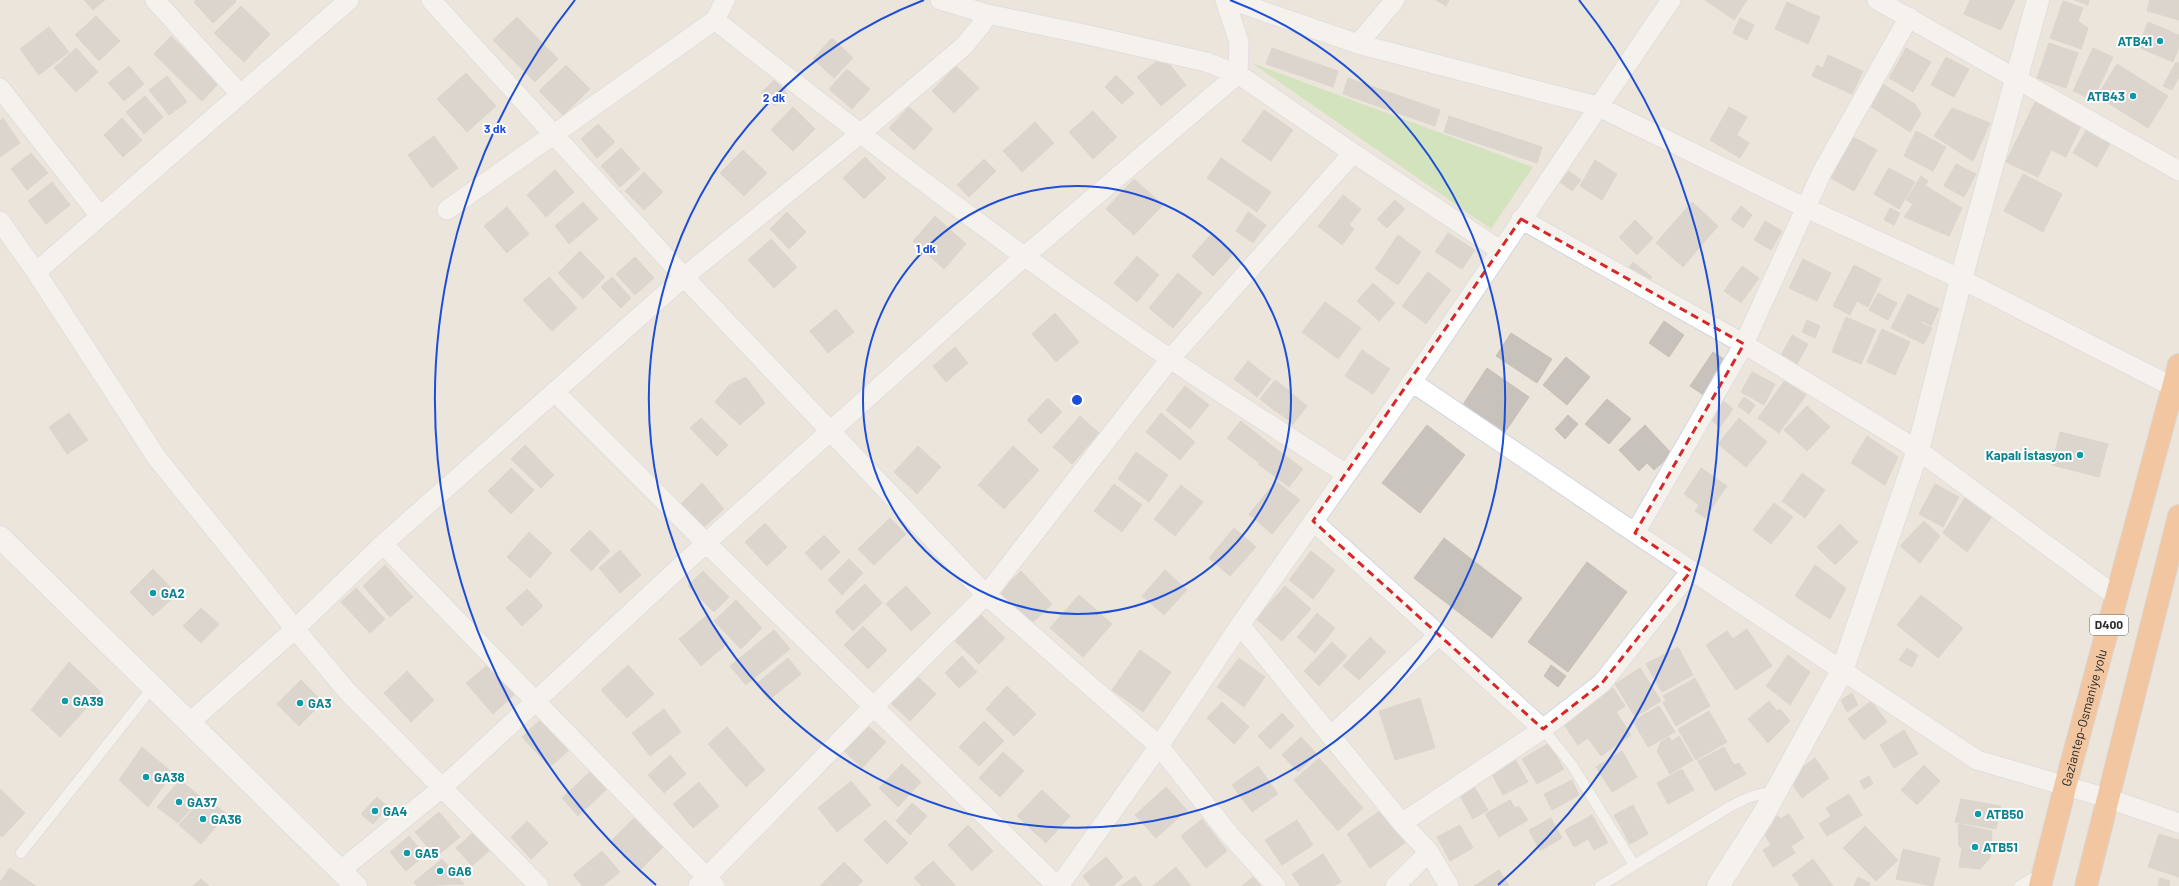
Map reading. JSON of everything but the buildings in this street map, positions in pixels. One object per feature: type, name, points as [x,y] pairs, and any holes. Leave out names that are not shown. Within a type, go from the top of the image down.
[{"type":"highway","name":"Gaziantep-Osmaniye yolu","points":[[2042,879],[2065,787],[2179,365]]},
{"type":"highway","points":[[2086,886],[2179,516]]},
{"type":"street","points":[[155,0],[240,94]]},
{"type":"street","points":[[36,272],[349,0]]},
{"type":"street","points":[[431,0],[684,277],[986,595],[1159,746],[1229,834],[1276,886]]},
{"type":"street","points":[[447,210],[553,133],[715,20],[726,0]]},
{"type":"street","points":[[940,0],[987,14],[1084,34],[1206,62],[1238,74],[1353,153],[1500,250]]},
{"type":"street","points":[[341,870],[443,787],[706,543],[1024,256],[1238,74],[1239,42],[1225,0]]},
{"type":"street","points":[[1230,0],[1358,44],[1597,106],[1806,208],[1961,279],[2173,388]]},
{"type":"street","points":[[1358,44],[1395,0]]},
{"type":"street","points":[[555,392],[706,543],[1058,886],[1159,746],[1240,625],[1412,382],[1597,106],[1671,0]]},
{"type":"street","points":[[1718,886],[1775,794],[1842,671],[1918,450],[1961,279],[2038,0]]},
{"type":"street","points":[[1884,2],[2179,171]]},
{"type":"street","points":[[189,723],[295,629],[383,544],[684,277],[860,134],[964,46],[982,24],[987,14]]},
{"type":"street","points":[[1635,533],[1744,344],[1822,172],[1909,17]]},
{"type":"street","points":[[715,20],[860,134],[1024,256],[1170,359],[1346,474]]},
{"type":"street","points":[[0,88],[100,216]]},
{"type":"street","points":[[383,544],[536,700],[706,883],[873,707],[986,595],[1170,359],[1353,153]]},
{"type":"street","points":[[1521,219],[1744,344],[1918,450],[2117,597]]},
{"type":"street","points":[[0,221],[36,272],[157,458],[295,629],[347,691],[539,886]]},
{"type":"street","points":[[1412,382],[1691,571],[1977,760],[2065,787],[2107,798],[2179,823]]},
{"type":"street","points":[[1313,521],[1542,730]]},
{"type":"street","points":[[0,538],[356,886]]},
{"type":"street","points":[[1402,823],[1542,730],[1602,683],[1691,571]]},
{"type":"street","points":[[1240,625],[1402,823],[1428,852],[1449,886]]},
{"type":"street","points":[[1331,736],[1439,635]]},
{"type":"street","points":[[1395,886],[1428,852]]},
{"type":"lane","points":[[21,853],[153,687]]},
{"type":"lane","points":[[1542,730],[1572,765],[1634,865]]},
{"type":"lane","points":[[1600,886],[1731,806],[1752,796],[1765,792],[1775,794]]},
{"type":"lane","points":[[2020,886],[2042,879]]},
{"type":"highlighted area","points":[[1521,219],[1744,344],[1635,533],[1691,571],[1602,683],[1543,729],[1313,521]]},
{"type":"green space","points":[[1252,63],[1533,167],[1491,229]]},
{"type":"place","name":"ATB41","points":[[2160,41]]},
{"type":"place","name":"ATB43","points":[[2133,96]]},
{"type":"place","name":"Kapalı İstasyon","points":[[2080,455]]},
{"type":"place","name":"GA2","points":[[153,593]]},
{"type":"place","name":"GA39","points":[[65,701]]},
{"type":"place","name":"GA3","points":[[300,703]]},
{"type":"place","name":"GA38","points":[[146,777]]},
{"type":"place","name":"GA37","points":[[179,802]]},
{"type":"place","name":"GA4","points":[[375,811]]},
{"type":"place","name":"ATB50","points":[[1978,814]]},
{"type":"place","name":"GA36","points":[[203,819]]},
{"type":"place","name":"ATB51","points":[[1975,847]]},
{"type":"place","name":"GA5","points":[[407,853]]},
{"type":"place","name":"GA6","points":[[440,871]]}]
